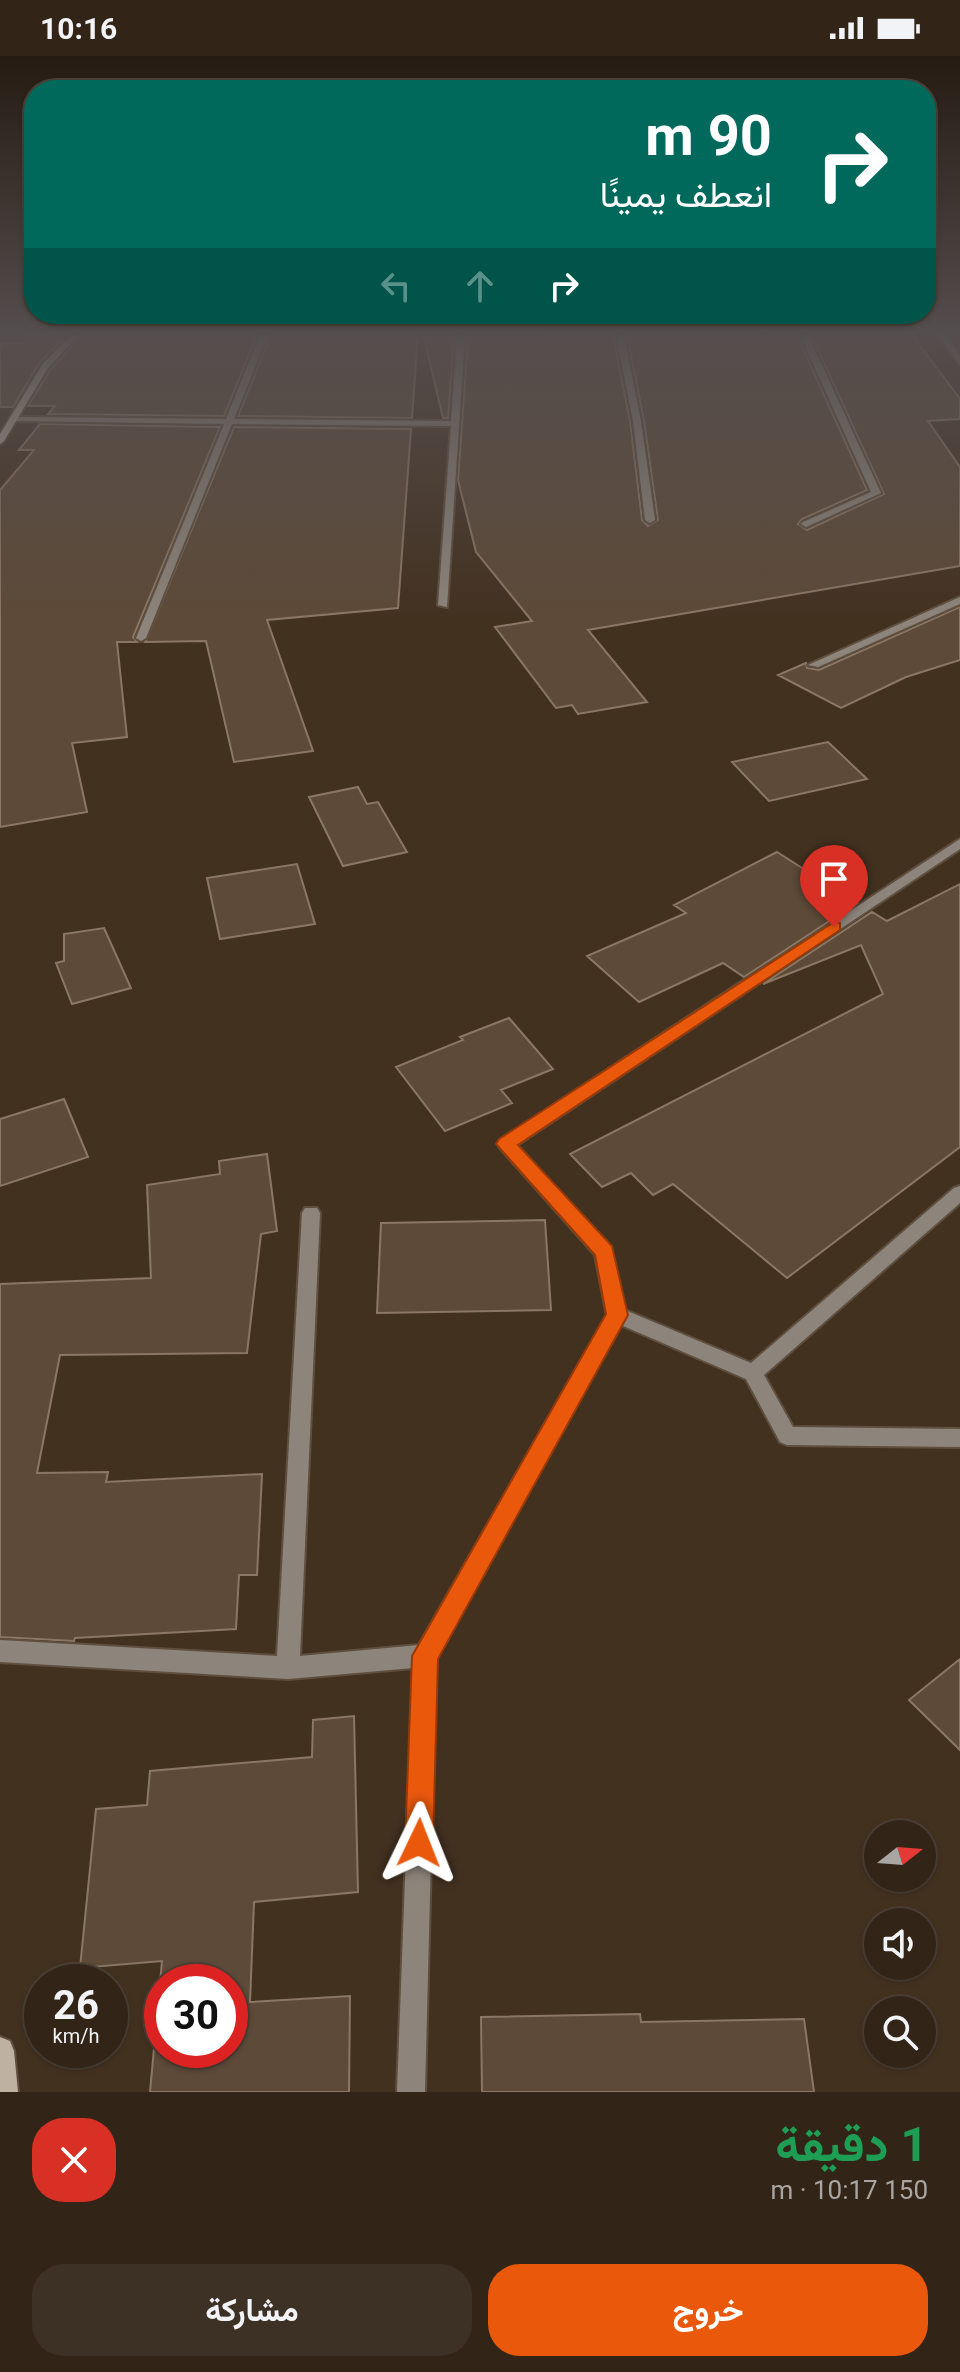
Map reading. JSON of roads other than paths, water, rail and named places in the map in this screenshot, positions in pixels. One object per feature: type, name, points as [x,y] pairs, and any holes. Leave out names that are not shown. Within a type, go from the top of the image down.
[{"type":"street","points":[[141,638],[225,430]]},
{"type":"street","points":[[443,605],[454,430]]},
{"type":"street","points":[[635,430],[650,520]]},
{"type":"street","points":[[806,524],[876,493],[847,430]]},
{"type":"street","points":[[814,665],[960,600]]},
{"type":"street","points":[[411,2092],[425,1656],[617,1315],[604,1252],[506,1144],[960,843]]},
{"type":"street","points":[[753,1373],[960,1193]]},
{"type":"street","points":[[288,1668],[311,1213]]},
{"type":"street","points":[[617,1315],[753,1373],[787,1436],[960,1438]]},
{"type":"street","points":[[0,1651],[288,1668],[425,1656]]},
{"type":"street","points":[[0,2051],[4,2092]]}]
